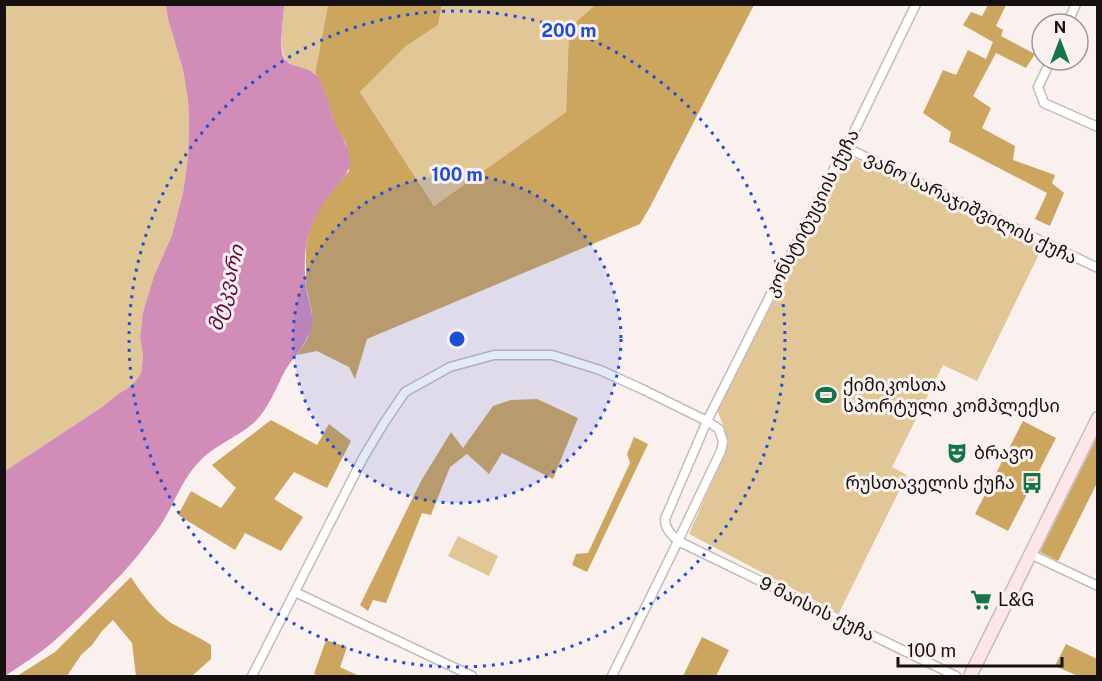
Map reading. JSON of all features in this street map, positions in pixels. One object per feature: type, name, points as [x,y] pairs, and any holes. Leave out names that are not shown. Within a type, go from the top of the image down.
[{"type":"street","name":"კონსტიტუციის ქუჩა","points":[[678,541],[665,525],[665,519],[707,421],[850,140],[916,4]]},
{"type":"street","points":[[1045,72],[1038,87],[1044,103],[1098,126]]},
{"type":"street","name":"ვანო სარაჯიშვილის ქუჩა","points":[[845,147],[1098,268]]},
{"type":"street","points":[[252,676],[363,458],[405,392],[450,366],[494,355],[552,355],[600,370],[707,421],[719,429],[723,442],[721,451],[612,676]]},
{"type":"street","points":[[970,676],[1097,419]]},
{"type":"street","name":"9 მაისის ქუჩა","points":[[678,541],[956,676]]},
{"type":"street","points":[[1030,554],[1098,586]]},
{"type":"street","points":[[295,592],[472,676]]},
{"type":"shaded area","points":[[4,5],[166,5],[183,70],[189,122],[188,157],[183,193],[172,235],[154,276],[143,312],[140,337],[143,356],[141,373],[137,381],[5,471]]},
{"type":"shaded area","points":[[284,5],[328,5],[315,73],[294,66],[285,58],[282,43]]},
{"type":"shaded area","points":[[328,5],[442,5],[438,25],[405,47],[360,92],[434,206],[566,112],[569,28],[595,5],[754,5],[640,224],[367,339],[355,379],[349,367],[317,351],[297,355],[308,338],[312,312],[306,286],[308,235],[323,202],[349,171],[346,143],[336,127],[323,88],[315,73]]},
{"type":"shaded area","points":[[442,5],[595,5],[569,28],[566,112],[434,206],[360,92],[405,47],[438,25]]},
{"type":"shaded area","points":[[988,5],[1006,5],[996,26],[1003,30],[1001,36],[1030,51],[1030,62],[1026,68],[996,53],[973,96],[991,108],[982,128],[1015,146],[1013,160],[1055,175],[1052,183],[1064,193],[1050,226],[1035,219],[1047,193],[949,142],[951,132],[923,113],[943,70],[956,75],[968,50],[986,59],[993,42],[963,25],[971,12],[982,16]]},
{"type":"shaded area","name":"ქიმიკოსთა სპორტული კომპლექსი","points":[[849,156],[1043,246],[977,381],[943,365],[892,467],[907,475],[839,613],[689,534],[727,448],[724,427],[717,410]]},
{"type":"shaded area","points":[[537,399],[578,418],[553,479],[502,453],[489,474],[467,454],[450,467],[431,515],[422,513],[386,603],[373,600],[368,611],[360,605],[421,481],[451,432],[463,448],[493,406],[511,400]]},
{"type":"shaded area","points":[[271,420],[317,445],[329,424],[351,441],[327,488],[294,472],[274,499],[303,517],[281,551],[245,533],[235,550],[178,515],[191,491],[221,508],[236,488],[212,465]]},
{"type":"shaded area","points":[[1023,421],[1056,438],[1008,531],[975,514]]},
{"type":"shaded area","points":[[634,437],[648,444],[587,572],[572,565],[576,554],[588,553],[630,463],[627,454]]},
{"type":"shaded area","points":[[1097,437],[1097,483],[1058,561],[1040,552]]},
{"type":"shaded area","points":[[458,536],[498,556],[489,576],[448,556]]},
{"type":"shaded area","points":[[131,577],[161,615],[211,645],[211,659],[192,676],[136,676],[132,643],[113,620],[81,655],[67,676],[17,676],[55,652]]},
{"type":"shaded area","points":[[702,637],[729,650],[716,676],[683,676]]},
{"type":"shaded area","points":[[326,640],[347,647],[340,667],[359,676],[314,674]]},
{"type":"shaded area","points":[[1066,644],[1097,659],[1097,676],[1078,676],[1055,666]]},
{"type":"water","name":"მტკვარი","points":[[166,5],[284,5],[281,40],[284,58],[291,64],[313,72],[322,85],[337,128],[345,142],[350,163],[343,179],[319,211],[307,239],[305,273],[312,325],[305,342],[286,369],[262,414],[250,426],[210,452],[198,463],[186,478],[158,529],[125,571],[53,642],[5,676],[5,471],[102,407],[128,388],[141,373],[143,356],[140,337],[143,312],[154,276],[172,235],[183,193],[188,157],[188,100],[183,70]]},
{"type":"place","name":"ქიმიკოსთა სპორტული კომპლექსი","points":[[826,395]]},
{"type":"place","name":"ბრავო","points":[[957,453]]},
{"type":"place","name":"რუსთაველის ქუჩა","points":[[1032,483]]},
{"type":"place","name":"L&G","points":[[981,600]]}]
